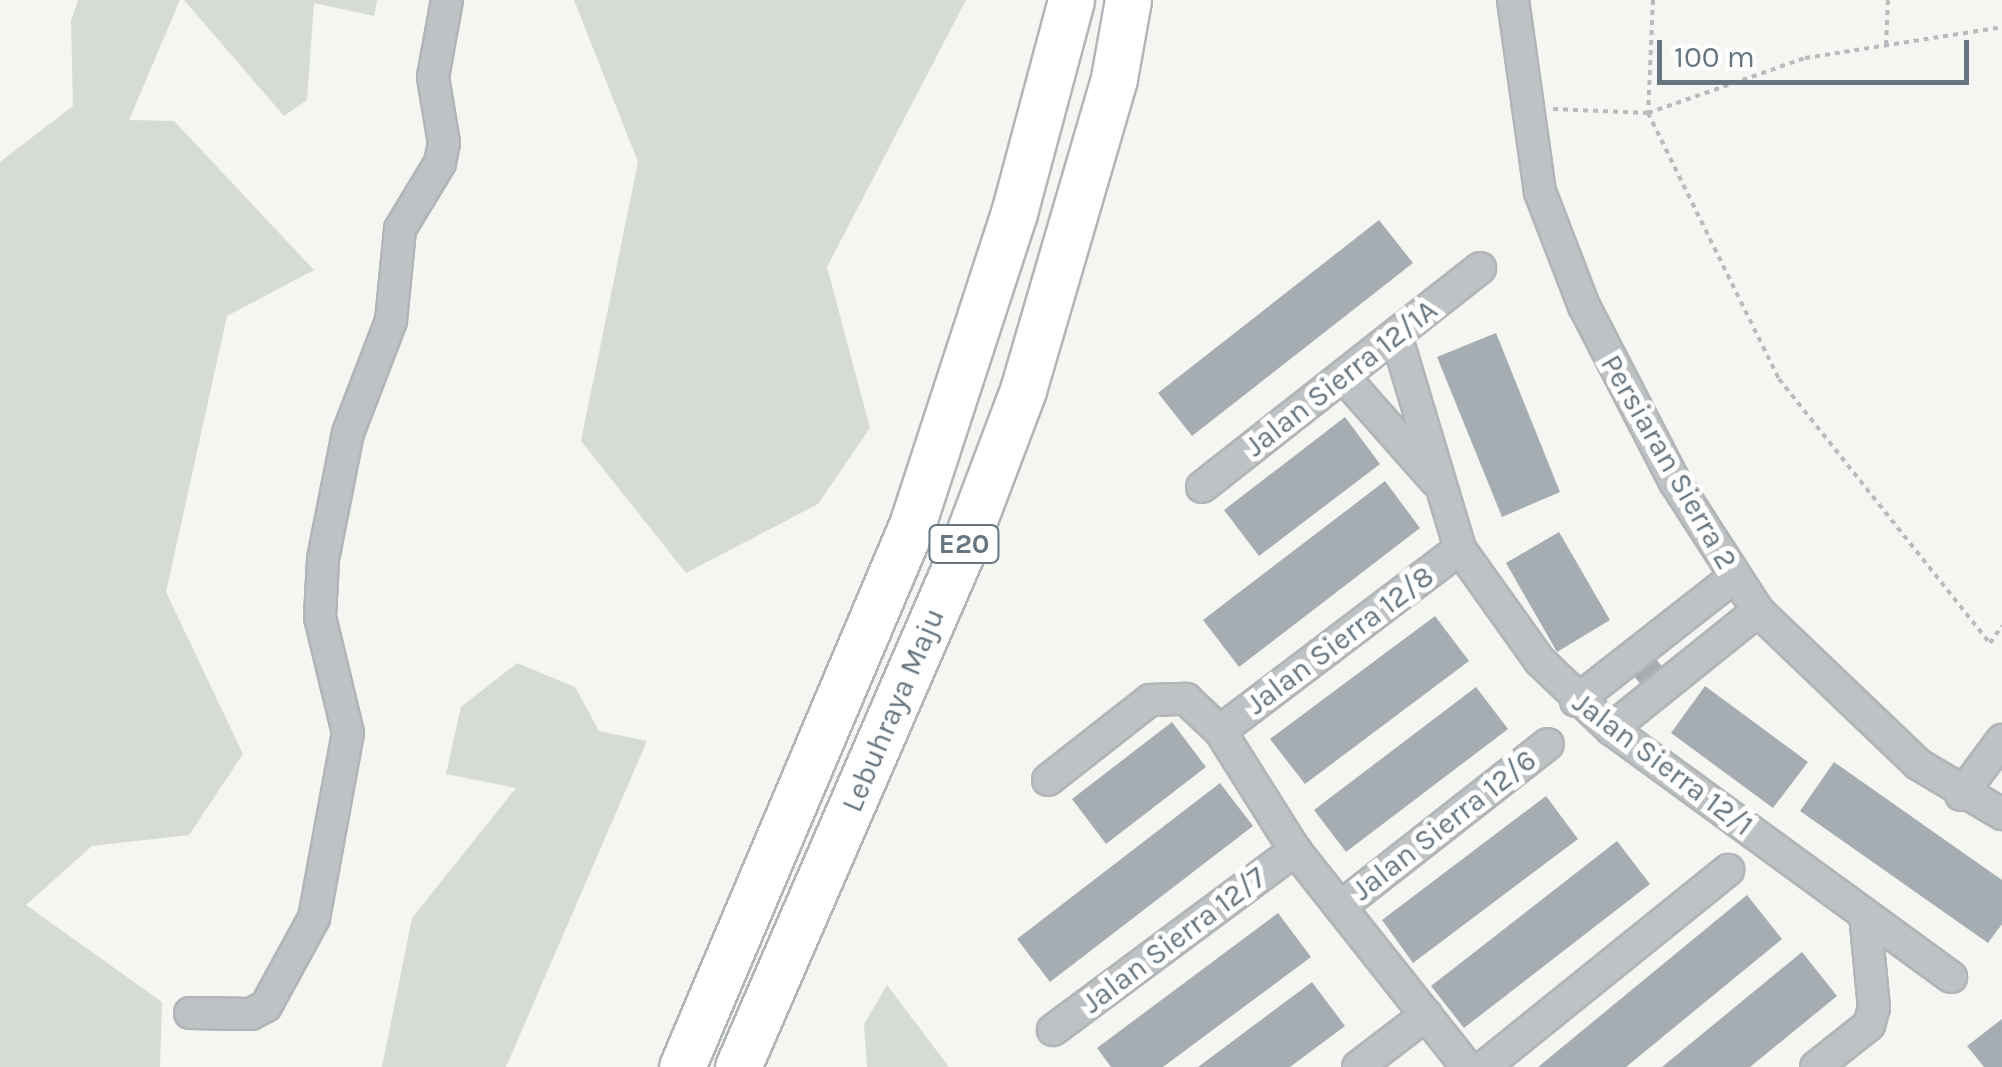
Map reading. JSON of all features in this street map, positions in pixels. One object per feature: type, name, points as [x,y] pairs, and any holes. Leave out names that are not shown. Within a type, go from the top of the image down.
[{"type":"highway","name":"Lebuhraya Maju","points":[[682,1067],[912,525],[1014,214],[1071,0]]},
{"type":"highway","name":"Lebuhraya Maju","points":[[738,1067],[962,549],[1023,390],[1114,78],[1128,0]]},
{"type":"street","points":[[190,1013],[251,1014],[266,1006],[314,918],[348,733],[320,617],[323,559],[348,433],[391,320],[400,229],[440,163],[444,144],[433,77],[447,0]]},
{"type":"street","name":"Persiaran Sierra 2","points":[[1512,0],[1524,107],[1540,192],[1584,306],[1636,414],[1734,578],[1758,610],[1858,711],[1961,795],[2002,814]]},
{"type":"street","name":"Jalan Sierra 12/1A","points":[[1202,487],[1480,268]]},
{"type":"street","name":"Jalan Sierra 12/1","points":[[1396,334],[1460,549],[1576,701],[1951,977]]},
{"type":"street","points":[[1343,376],[1445,491]]},
{"type":"street","name":"Jalan Sierra 12/8","points":[[1220,731],[1460,549]]},
{"type":"street","points":[[1576,701],[1734,578]]},
{"type":"street","points":[[1611,728],[1758,610]]},
{"type":"street","points":[[1670,628],[1695,660]]},
{"type":"street","points":[[1636,654],[1660,686]]},
{"type":"street","points":[[1048,780],[1150,700],[1164,696],[1186,699],[1220,731],[1294,850],[1466,1067]]},
{"type":"street","points":[[1961,795],[2002,740]]},
{"type":"street","name":"Jalan Sierra 12/6","points":[[1340,906],[1548,744]]},
{"type":"street","name":"Jalan Sierra 12/7","points":[[1053,1030],[1294,850]]},
{"type":"street","points":[[1484,1067],[1728,870]]},
{"type":"street","points":[[1816,1067],[1869,1026],[1874,1008],[1865,914]]},
{"type":"street","points":[[1358,1067],[1426,1015]]},
{"type":"path","points":[[1653,0],[1648,113],[1779,378],[1990,643],[2002,626]]},
{"type":"path","points":[[1886,45],[1888,0]]},
{"type":"path","points":[[1524,107],[1648,113],[1805,58],[2002,27]]},
{"type":"shaded area","points":[[78,0],[180,0],[129,120],[174,121],[314,270],[227,316],[166,592],[243,754],[189,835],[92,846],[26,905],[162,1002],[160,1067],[0,1067],[0,162],[73,106],[71,21]]},
{"type":"shaded area","points":[[184,0],[377,0],[374,16],[314,3],[307,100],[284,116]]},
{"type":"shaded area","points":[[574,0],[966,0],[827,267],[870,428],[818,504],[686,573],[581,441],[638,162]]},
{"type":"shaded area","points":[[517,663],[575,687],[599,731],[647,741],[506,1067],[382,1067],[412,918],[516,788],[446,774],[461,707]]},
{"type":"shaded area","points":[[887,985],[949,1067],[867,1067],[864,1024]]},
{"type":"building","points":[[1379,220],[1413,263],[1192,436],[1158,393]]},
{"type":"building","points":[[1496,333],[1560,492],[1502,517],[1437,357]]},
{"type":"building","points":[[1345,417],[1380,464],[1259,556],[1224,510]]},
{"type":"building","points":[[1385,481],[1420,528],[1239,667],[1203,620]]},
{"type":"building","points":[[1559,532],[1610,620],[1557,652],[1506,563]]},
{"type":"building","points":[[1435,616],[1469,661],[1305,784],[1270,739]]},
{"type":"building","points":[[1635,633],[1676,684],[1654,701],[1613,650]]},
{"type":"building","points":[[1705,686],[1808,762],[1773,808],[1671,733]]},
{"type":"building","points":[[1476,687],[1508,729],[1346,852],[1314,810]]},
{"type":"building","points":[[1172,722],[1206,767],[1106,844],[1072,799]]},
{"type":"building","points":[[1834,762],[2002,880],[2002,924],[1988,943],[1800,811]]},
{"type":"building","points":[[1220,783],[1253,826],[1050,982],[1017,939]]},
{"type":"building","points":[[1546,796],[1578,839],[1413,963],[1382,920]]},
{"type":"building","points":[[1617,841],[1650,884],[1464,1028],[1431,986]]},
{"type":"building","points":[[1747,895],[1782,939],[1626,1067],[1538,1067]]},
{"type":"building","points":[[1278,913],[1311,957],[1163,1067],[1111,1067],[1097,1048]]},
{"type":"building","points":[[1802,952],[1837,996],[1750,1067],[1662,1067]]},
{"type":"building","points":[[1312,982],[1345,1026],[1290,1067],[1198,1067]]},
{"type":"building","points":[[2002,1019],[2002,1067],[1984,1067],[1967,1046]]}]
